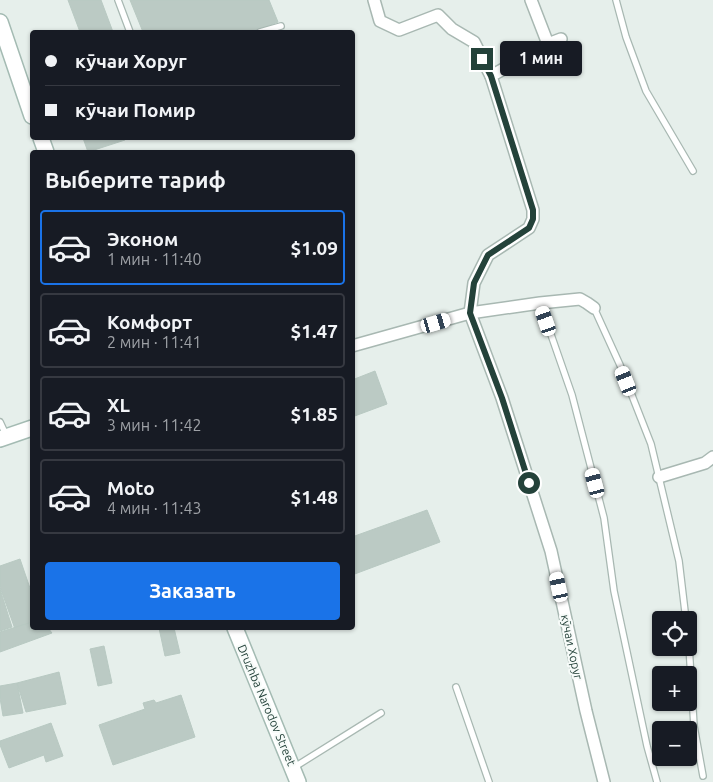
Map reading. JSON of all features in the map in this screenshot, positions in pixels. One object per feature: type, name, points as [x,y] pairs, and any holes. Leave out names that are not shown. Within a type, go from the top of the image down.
[{"type":"main road","points":[[0,22],[30,109]]},
{"type":"main road","points":[[3,438],[30,429]]},
{"type":"main road","name":"Druzhba Narodov Street","points":[[235,630],[296,775]]},
{"type":"street","points":[[374,0],[380,21],[399,30],[438,14],[452,29],[474,42],[491,76],[533,210],[533,219],[529,228],[488,255],[474,283],[470,313]]},
{"type":"street","points":[[531,0],[548,44]]},
{"type":"street","points":[[491,76],[548,44],[561,39]]},
{"type":"street","points":[[355,345],[470,313],[580,299],[588,302],[594,308]]},
{"type":"street","name":"кӯчаи Хоруг","points":[[470,313],[502,398],[551,552],[586,711],[604,782]]},
{"type":"street","points":[[659,477],[706,462],[713,457]]},
{"type":"lane","points":[[118,0],[129,30]]},
{"type":"lane","points":[[616,0],[626,37],[646,90],[693,170]]},
{"type":"lane","points":[[267,30],[281,26]]},
{"type":"lane","points":[[540,303],[572,395],[604,518],[614,591],[647,746],[657,782]]},
{"type":"lane","points":[[594,308],[620,365],[651,444],[679,561],[685,611]]},
{"type":"lane","points":[[0,422],[3,438]]},
{"type":"lane","points":[[690,656],[694,726],[703,776]]},
{"type":"lane","points":[[456,687],[488,782]]},
{"type":"lane","points":[[296,775],[381,713]]},
{"type":"building","points":[[68,0],[101,0],[112,30],[79,30]]},
{"type":"building","points":[[130,0],[269,0],[278,22],[257,30],[142,30]]},
{"type":"building","points":[[84,140],[125,140],[94,150],[87,150]]},
{"type":"building","points":[[375,371],[387,404],[355,416],[355,379]]},
{"type":"building","points":[[427,510],[440,542],[355,574],[355,536]]},
{"type":"building","points":[[20,559],[30,588],[30,624],[15,629],[0,587],[0,566]]},
{"type":"building","points":[[0,589],[12,627],[0,631]]},
{"type":"building","points":[[30,623],[30,630],[50,630],[52,633],[0,652],[0,632]]},
{"type":"building","points":[[159,630],[174,630],[180,653],[165,656]]},
{"type":"building","points":[[104,646],[112,683],[98,686],[90,649]]},
{"type":"building","points":[[59,672],[66,704],[26,712],[17,683]]},
{"type":"building","points":[[17,683],[23,713],[3,716],[0,686]]},
{"type":"building","points":[[181,695],[195,737],[113,765],[99,725],[145,709],[143,703],[154,700],[156,703]]},
{"type":"building","points":[[51,723],[63,756],[46,762],[44,755],[9,768],[0,741]]},
{"type":"route","points":[[482,59],[491,76],[533,210],[533,219],[529,228],[488,255],[474,283],[470,313],[502,398],[529,483]]}]
